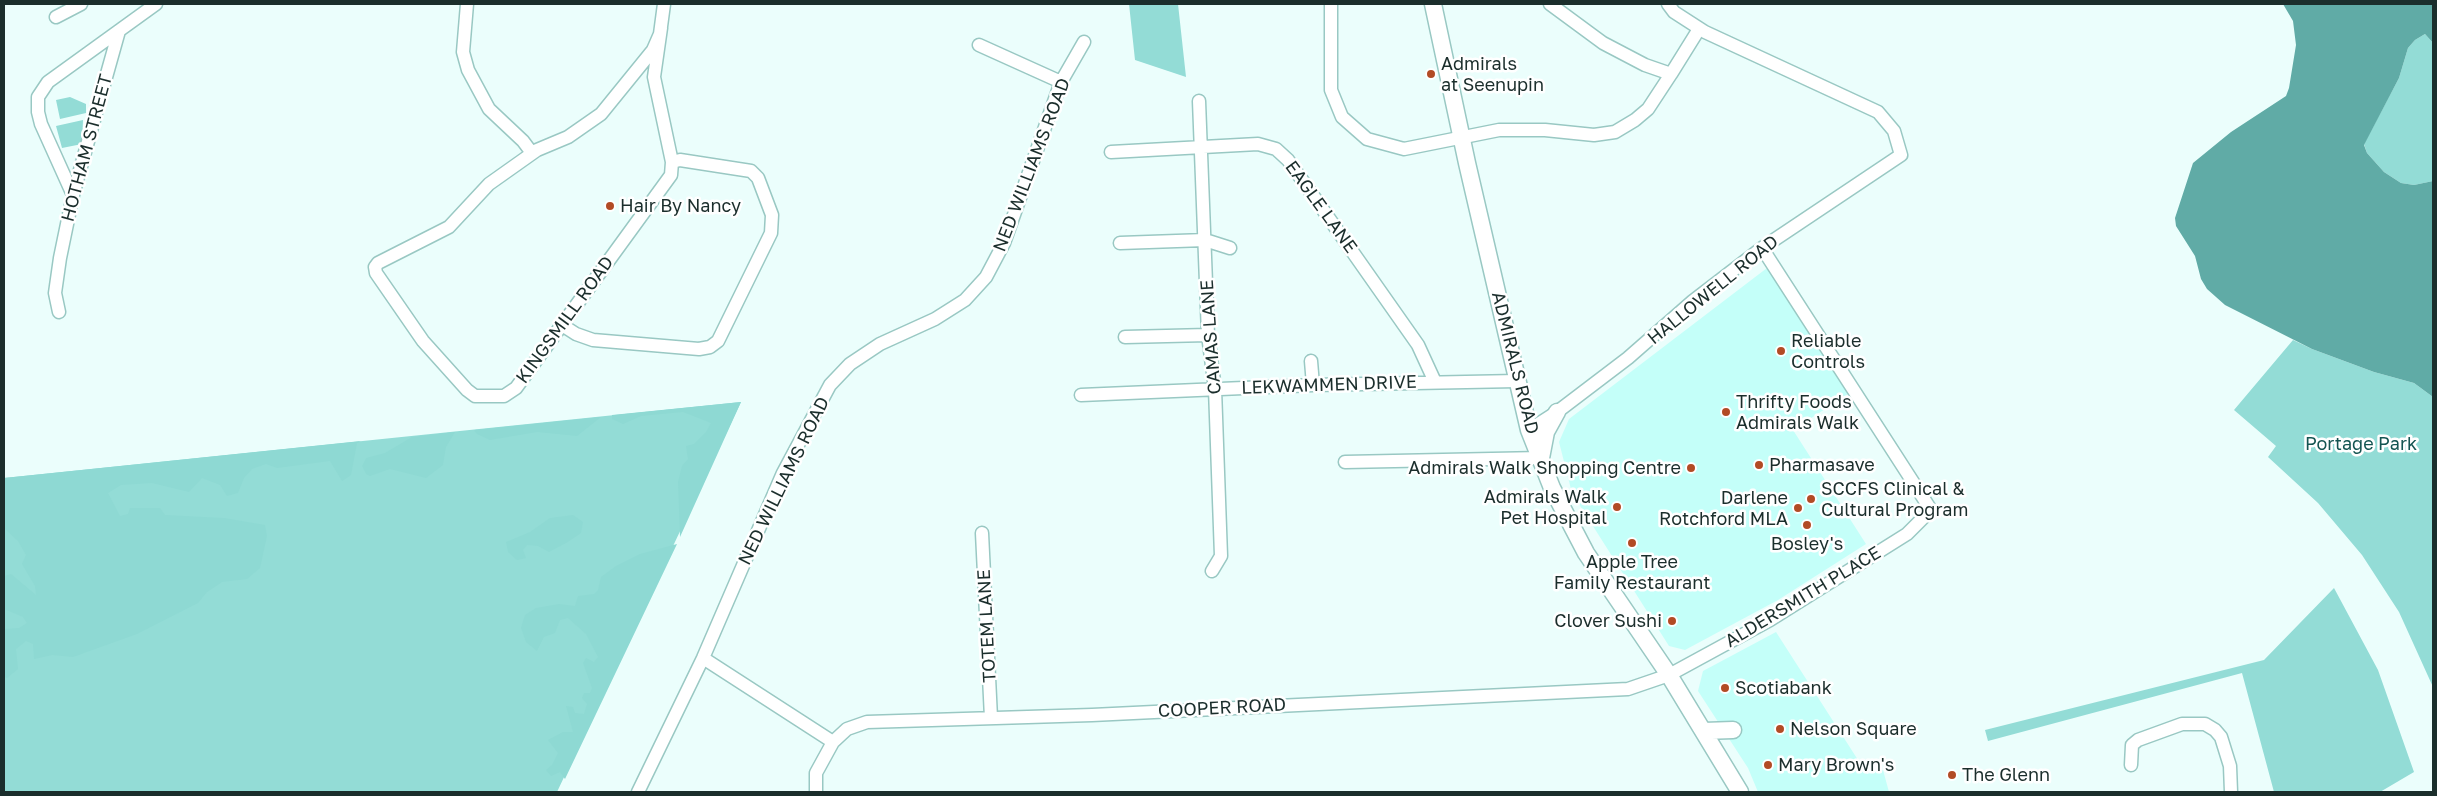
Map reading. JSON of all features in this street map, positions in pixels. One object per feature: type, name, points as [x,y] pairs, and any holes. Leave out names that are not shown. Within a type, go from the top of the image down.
[{"type":"main road","name":"ADMIRALS ROAD","points":[[1434,4],[1461,137],[1529,430],[1552,488],[1586,552],[1669,675],[1740,792]]},
{"type":"main road","points":[[1541,458],[1546,432],[1557,412]]},
{"type":"main road","points":[[1704,731],[1733,730],[1719,755]]},
{"type":"street","points":[[56,17],[81,4]]},
{"type":"street","points":[[73,195],[41,124],[38,112],[38,97],[48,82],[156,4]]},
{"type":"street","points":[[467,4],[463,52],[468,70],[489,109],[523,141],[532,153],[568,137],[601,114],[651,61],[661,28],[664,4]]},
{"type":"street","points":[[1331,4],[1331,90],[1342,117],[1367,139],[1404,149],[1499,130],[1545,130],[1594,135],[1615,132],[1635,120],[1648,109],[1699,29],[1674,12],[1668,4]]},
{"type":"street","points":[[1550,4],[1603,43],[1645,65],[1671,74]]},
{"type":"street","name":"HALLOWELL ROAD","points":[[1529,430],[1557,412],[1653,338],[1693,301],[1762,248],[1901,155],[1894,131],[1878,112],[1699,29]]},
{"type":"street","name":"HOTHAM STREET","points":[[59,312],[55,293],[73,195],[119,31]]},
{"type":"street","name":"NED WILLIAMS ROAD","points":[[638,792],[703,658],[783,473],[830,385],[850,364],[880,344],[935,320],[965,300],[986,277],[1004,243],[1061,82],[1084,42]]},
{"type":"street","points":[[979,45],[1061,82]]},
{"type":"street","points":[[562,325],[576,334],[593,340],[699,349],[710,347],[718,341],[771,233],[772,215],[758,178],[752,171],[680,160],[672,162],[651,61]]},
{"type":"street","name":"CAMAS LANE","points":[[1199,101],[1208,335],[1215,389],[1221,556],[1212,571]]},
{"type":"street","name":"EAGLE LANE","points":[[1111,152],[1258,144],[1276,149],[1288,160],[1418,345],[1435,382]]},
{"type":"street","name":"KINGSMILL ROAD","points":[[532,153],[484,188],[449,227],[378,263],[375,267],[376,273],[423,341],[467,390],[475,396],[498,397],[512,392],[671,175],[672,162]]},
{"type":"street","points":[[1120,243],[1205,240],[1230,248]]},
{"type":"street","name":"ALDERSMITH PLACE","points":[[1669,675],[1804,600],[1907,534],[1931,510],[1762,248]]},
{"type":"street","points":[[1125,337],[1208,335]]},
{"type":"street","points":[[1311,361],[1313,385]]},
{"type":"street","name":"LEKWAMMEN DRIVE","points":[[1081,395],[1313,385],[1517,381]]},
{"type":"street","points":[[1346,462],[1541,458]]},
{"type":"street","name":"TOTEM LANE","points":[[982,533],[991,718]]},
{"type":"street","points":[[703,658],[833,742]]},
{"type":"street","name":"COOPER ROAD","points":[[816,792],[816,773],[833,742],[847,729],[867,722],[1628,689],[1669,675]]},
{"type":"street","points":[[2131,765],[2132,746],[2138,740],[2182,724],[2205,724],[2215,730],[2221,737],[2230,766],[2231,792]]},
{"type":"shaded area","points":[[2283,4],[2433,4],[2433,43],[2425,34],[2415,40],[2408,48],[2399,78],[2364,145],[2367,153],[2384,172],[2401,183],[2414,185],[2433,181],[2433,397],[2414,383],[2374,372],[2312,349],[2225,305],[2207,289],[2201,279],[2195,256],[2176,226],[2175,218],[2193,163],[2231,132],[2286,96],[2296,45],[2293,21]]},
{"type":"shaded area","name":"Admirals Walk Shopping Centre","points":[[1767,268],[1848,394],[1793,430],[1866,544],[1778,600],[1685,650],[1669,646],[1572,493],[1559,442],[1569,419]]},
{"type":"shaded area","points":[[741,402],[680,537],[678,482],[682,466],[688,459],[686,446],[694,444],[706,432],[711,423],[683,412],[641,416],[623,424],[612,419],[612,415]]},
{"type":"shaded area","points":[[601,417],[577,436],[537,432],[490,440],[477,434],[474,430]]},
{"type":"shaded area","points":[[463,431],[455,432],[446,447],[443,465],[426,478],[390,469],[370,476],[366,474],[362,466],[366,458],[385,453],[412,437]]},
{"type":"shaded area","points":[[361,441],[357,443],[351,475],[342,481],[330,461],[277,468],[266,464],[252,469],[244,478],[238,493],[227,496],[220,485],[202,478],[189,492],[152,483],[121,485],[108,493],[120,516],[128,514],[130,508],[160,508],[165,515],[224,518],[265,525],[267,536],[260,568],[247,579],[222,582],[207,592],[198,603],[137,634],[73,657],[52,655],[34,659],[33,644],[26,641],[16,649],[18,669],[7,678],[4,677],[4,629],[19,628],[27,623],[23,617],[4,609],[4,576],[11,574],[36,595],[35,586],[22,564],[26,555],[18,541],[4,528],[4,478]]},
{"type":"shaded area","points":[[573,515],[583,522],[581,533],[566,543],[549,552],[538,546],[527,545],[523,550],[526,558],[517,560],[508,552],[506,542],[530,532],[550,518]]},
{"type":"shaded area","points":[[677,544],[565,779],[560,772],[551,776],[546,770],[552,765],[558,753],[548,740],[563,732],[573,732],[566,706],[573,707],[575,713],[584,714],[587,704],[582,698],[584,693],[590,693],[592,688],[583,663],[586,658],[594,662],[598,657],[586,634],[568,618],[560,620],[555,633],[544,637],[537,651],[526,642],[521,628],[525,615],[536,608],[559,604],[575,606],[578,596],[594,594],[598,590],[601,577],[616,566],[640,554]]},
{"type":"shaded area","name":"Nelson Square","points":[[1776,632],[1867,774],[1883,770],[1889,792],[1758,792],[1748,768],[1698,691],[1703,671]]},
{"type":"green space","points":[[1129,4],[1178,4],[1186,77],[1135,60]]},
{"type":"green space","points":[[2425,34],[2433,43],[2433,181],[2414,185],[2401,183],[2384,172],[2367,153],[2364,144],[2399,78],[2408,48],[2415,40]]},
{"type":"green space","points":[[70,97],[86,104],[86,113],[60,119],[56,100]]},
{"type":"green space","points":[[83,120],[82,144],[62,148],[56,126]]},
{"type":"green space","name":"Portage Park","points":[[2293,340],[2374,372],[2414,383],[2433,397],[2433,687],[2399,612],[2362,555],[2318,503],[2268,457],[2276,446],[2234,410]]},
{"type":"green space","points":[[741,402],[557,792],[4,792],[4,478]]},
{"type":"green space","points":[[2334,588],[2378,670],[2414,772],[2380,792],[2274,792],[2242,673],[1988,741],[1985,730],[2264,660]]},
{"type":"place","name":"Admirals at Seenupin","points":[[1431,74]]},
{"type":"place","name":"Hair By Nancy","points":[[610,206]]},
{"type":"place","name":"Reliable Controls","points":[[1781,351]]},
{"type":"place","name":"Thrifty Foods Admirals Walk","points":[[1726,412]]},
{"type":"place","name":"Pharmasave","points":[[1759,465]]},
{"type":"place","name":"Admirals Walk Shopping Centre","points":[[1691,468]]},
{"type":"place","name":"SCCFS Clinical & Cultural Program","points":[[1811,499]]},
{"type":"place","name":"Admirals Walk Pet Hospital","points":[[1617,507]]},
{"type":"place","name":"Darlene Rotchford MLA","points":[[1798,508]]},
{"type":"place","name":"Bosley's","points":[[1807,525]]},
{"type":"place","name":"Apple Tree Family Restaurant","points":[[1632,543]]},
{"type":"place","name":"Clover Sushi","points":[[1672,621]]},
{"type":"place","name":"Scotiabank","points":[[1725,688]]},
{"type":"place","name":"Nelson Square","points":[[1780,729]]},
{"type":"place","name":"Mary Brown's","points":[[1768,765]]},
{"type":"place","name":"The Glenn","points":[[1952,775]]}]
